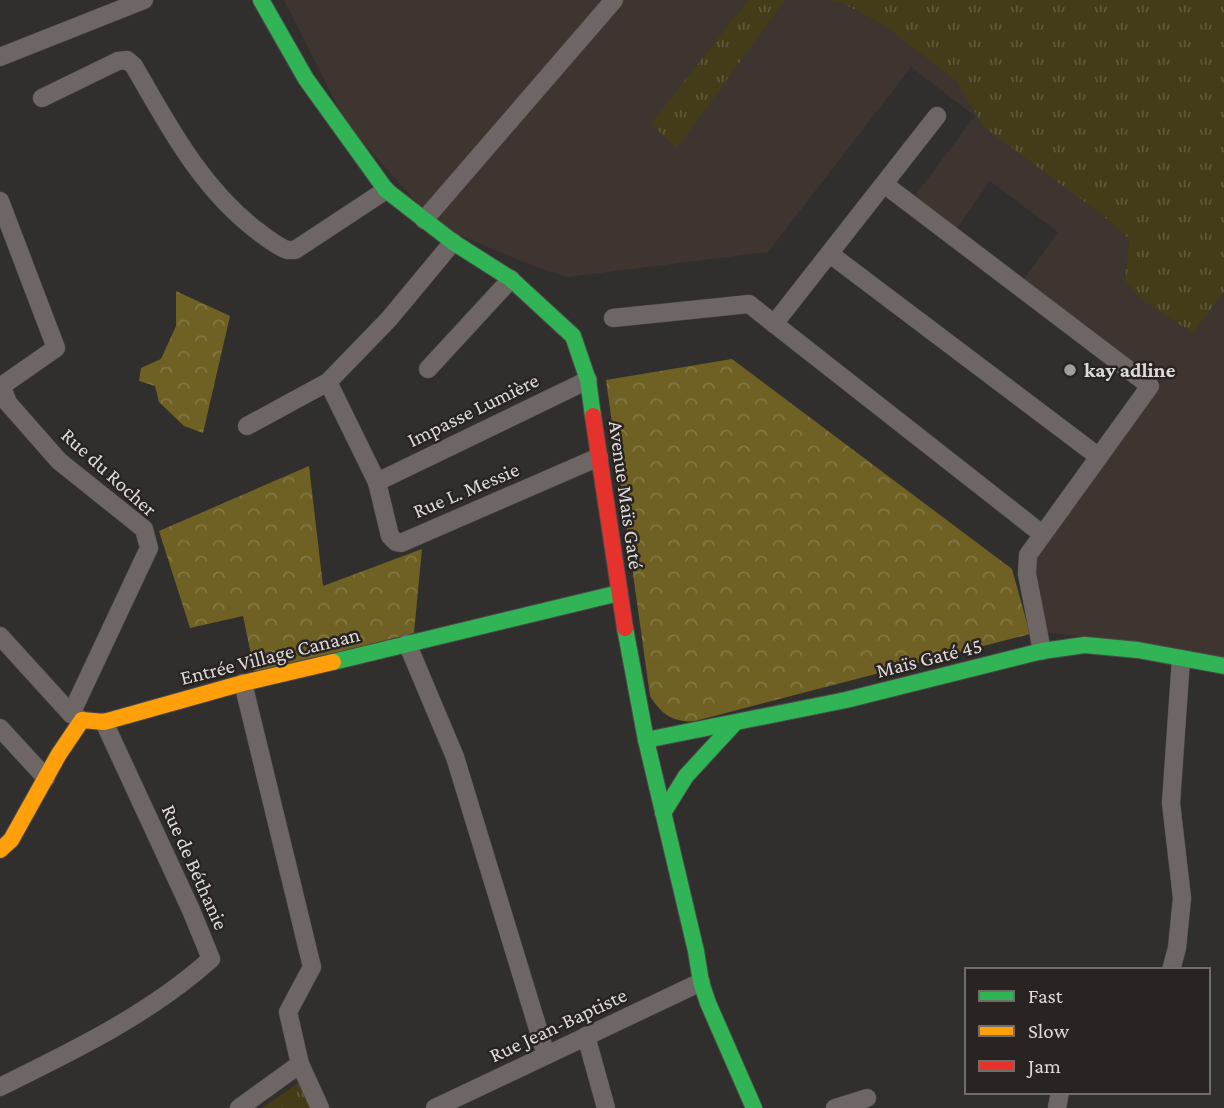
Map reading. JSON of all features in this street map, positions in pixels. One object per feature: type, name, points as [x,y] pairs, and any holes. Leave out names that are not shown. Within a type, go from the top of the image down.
[{"type":"street","points":[[0,57],[144,0]]},
{"type":"street","name":"Avenue Maïs Gaté","points":[[261,0],[306,79],[386,190],[453,242],[511,279],[573,336],[588,380],[619,593],[646,740],[701,982],[754,1108]]},
{"type":"street","points":[[424,220],[614,0]]},
{"type":"street","points":[[42,98],[117,61],[127,61],[134,66],[174,135],[209,186],[247,223],[287,250],[295,250],[386,190]]},
{"type":"street","points":[[774,324],[937,116]]},
{"type":"street","points":[[884,184],[1150,386],[1028,555],[1027,574],[1042,651]]},
{"type":"street","points":[[0,201],[56,348],[1,387]]},
{"type":"street","points":[[247,426],[328,382],[389,319],[453,242]]},
{"type":"street","points":[[830,254],[1099,457]]},
{"type":"street","points":[[428,369],[511,279]]},
{"type":"street","points":[[613,318],[749,304],[1042,534]]},
{"type":"street","name":"Impasse Lumière","points":[[377,482],[588,380]]},
{"type":"street","name":"Rue L. Messie","points":[[328,382],[377,482],[390,536],[396,542],[401,543],[599,457]]},
{"type":"street","name":"Rue du Rocher","points":[[1,387],[8,403],[59,461],[144,528],[149,548],[76,717]]},
{"type":"street","name":"Entrée Village Canaan","points":[[76,717],[104,722],[243,683],[619,593]]},
{"type":"street","points":[[0,636],[76,717],[59,754],[11,840],[0,850]]},
{"type":"street","points":[[407,643],[455,757],[546,1055]]},
{"type":"street","name":"Maïs Gaté 45","points":[[646,740],[846,700],[1042,651],[1084,645],[1138,650],[1224,666]]},
{"type":"street","points":[[1172,968],[1177,948],[1182,898],[1171,803],[1181,659]]},
{"type":"street","points":[[243,683],[312,967],[288,1012],[300,1064],[320,1108]]},
{"type":"street","name":"Rue de Béthanie","points":[[0,1087],[81,1046],[184,983],[211,959],[104,722]]},
{"type":"street","points":[[663,813],[686,776],[734,724]]},
{"type":"street","points":[[0,728],[46,778]]},
{"type":"street","name":"Rue Jean-Baptiste","points":[[435,1108],[701,982]]},
{"type":"street","points":[[586,1036],[606,1108]]},
{"type":"street","points":[[239,1108],[300,1064]]},
{"type":"street","points":[[835,1108],[867,1098]]},
{"type":"shaded area","points":[[284,0],[748,0],[652,124],[677,147],[785,0],[827,0],[844,4],[885,26],[957,82],[971,102],[1028,158],[1129,239],[1125,281],[1193,333],[1224,292],[1224,657],[1047,632],[1030,566],[1161,382],[1024,279],[1058,232],[990,181],[957,228],[914,197],[975,116],[911,67],[768,252],[568,277],[533,266],[438,226],[347,125]]},
{"type":"green space","points":[[748,0],[785,0],[677,148],[651,124]]},
{"type":"green space","points":[[827,0],[1224,0],[1224,292],[1193,333],[1145,302],[1125,281],[1129,239],[1102,215],[984,127],[957,82],[885,26],[844,4]]},
{"type":"green space","points":[[176,291],[230,316],[203,433],[184,426],[159,402],[155,386],[139,381],[141,368],[161,359],[176,326]]},
{"type":"green space","points":[[732,359],[1012,569],[1030,634],[695,721],[674,719],[663,712],[650,696],[606,380]]},
{"type":"green space","points":[[309,466],[323,586],[422,549],[414,633],[255,674],[243,616],[190,628],[159,531]]},
{"type":"green space","points":[[301,1081],[311,1108],[262,1108]]},
{"type":"traffic: fast","points":[[261,0],[306,79],[386,190],[453,242],[511,279],[573,336],[588,380],[593,416]]},
{"type":"traffic: fast","points":[[333,662],[619,593]]},
{"type":"traffic: fast","points":[[625,628],[646,740],[701,982],[754,1108]]},
{"type":"traffic: fast","points":[[646,740],[846,700],[1042,651],[1085,645],[1138,650],[1224,666]]},
{"type":"traffic: fast","points":[[663,813],[686,776],[734,724]]},
{"type":"traffic: slow","points":[[0,850],[11,840],[59,754],[82,720],[104,722],[243,683],[333,662]]},
{"type":"traffic: jam","points":[[593,416],[625,628]]},
{"type":"place","name":"kay adline","points":[[1070,370]]}]
